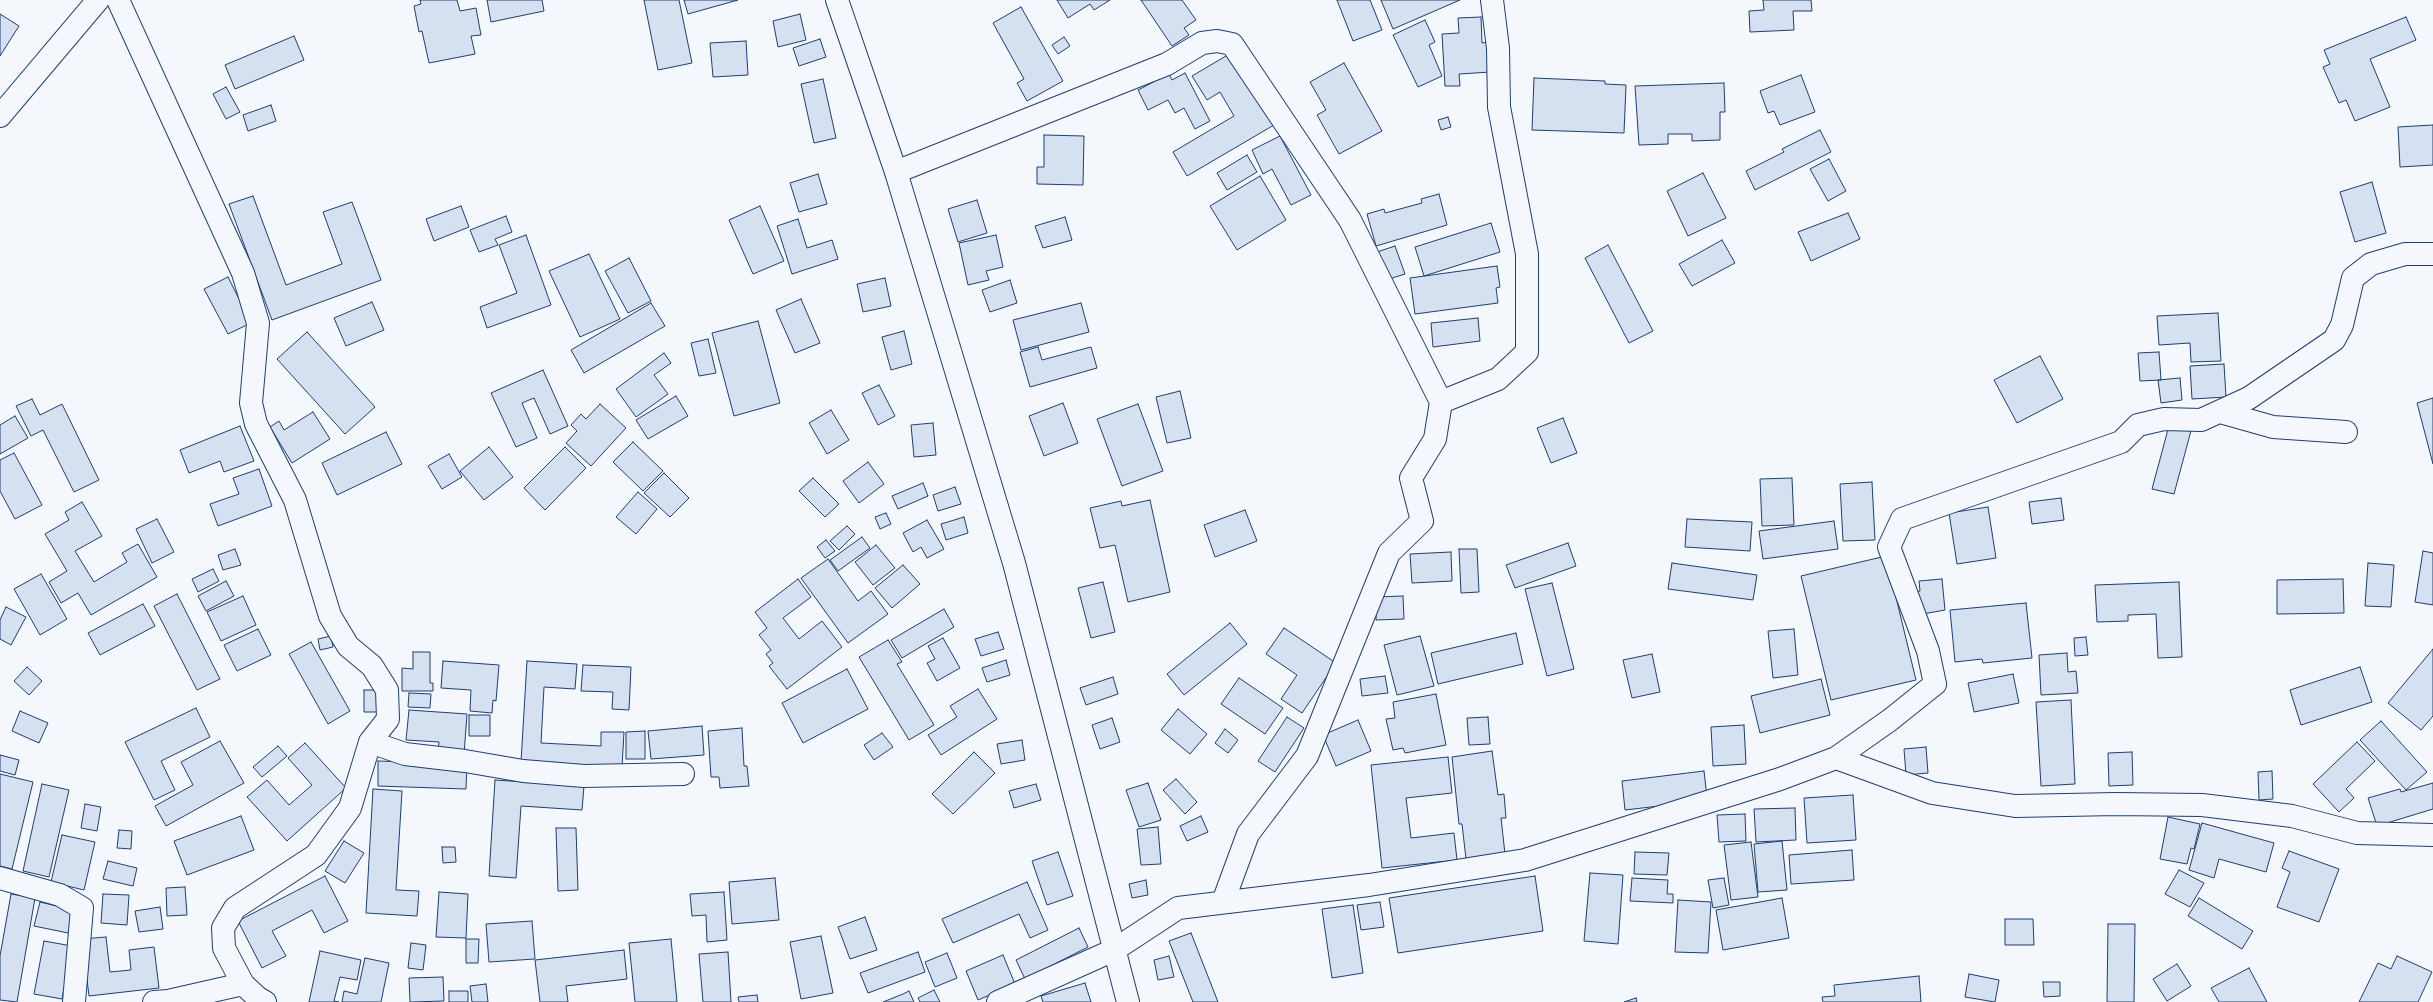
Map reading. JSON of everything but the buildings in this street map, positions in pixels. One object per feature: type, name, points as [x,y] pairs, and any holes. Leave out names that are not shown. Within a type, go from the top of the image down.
[{"type":"main road","points":[[0,116],[98,0]]},
{"type":"main road","points":[[118,0],[243,273],[258,322],[251,403],[255,417],[295,500],[330,616],[348,646],[372,666],[387,690],[388,719],[370,742],[350,808],[316,855],[235,908],[223,928],[224,948],[244,984],[258,998],[266,1002]]},
{"type":"main road","points":[[837,0],[896,172],[1014,563],[1128,1002]]},
{"type":"main road","points":[[1441,402],[1498,379],[1527,352],[1527,254],[1498,107],[1498,48],[1492,0]]},
{"type":"main road","points":[[896,172],[1167,64],[1202,43],[1217,41],[1232,44],[1350,220],[1441,402],[1435,439],[1411,478],[1422,521],[1389,553],[1307,756],[1248,834],[1223,902]]},
{"type":"main road","points":[[998,1002],[1114,950],[1178,908],[1369,885],[1525,860],[1773,782],[1836,758],[1890,720],[1935,684],[1928,651],[1889,547],[1902,519],[2121,442],[2138,425],[2164,420],[2201,420],[2249,398],[2334,340],[2342,325],[2353,278],[2371,264],[2405,254],[2433,254]]},
{"type":"main road","points":[[2220,412],[2273,427],[2346,432]]},
{"type":"main road","points":[[370,742],[405,754],[465,761],[523,772],[584,776],[683,774]]},
{"type":"main road","points":[[1836,758],[1932,793],[2015,806],[2116,804],[2202,805],[2292,816],[2357,833],[2433,835]]},
{"type":"main road","points":[[0,878],[60,895],[82,908],[74,1002]]},
{"type":"main road","points":[[154,1002],[168,1001],[244,984]]}]
